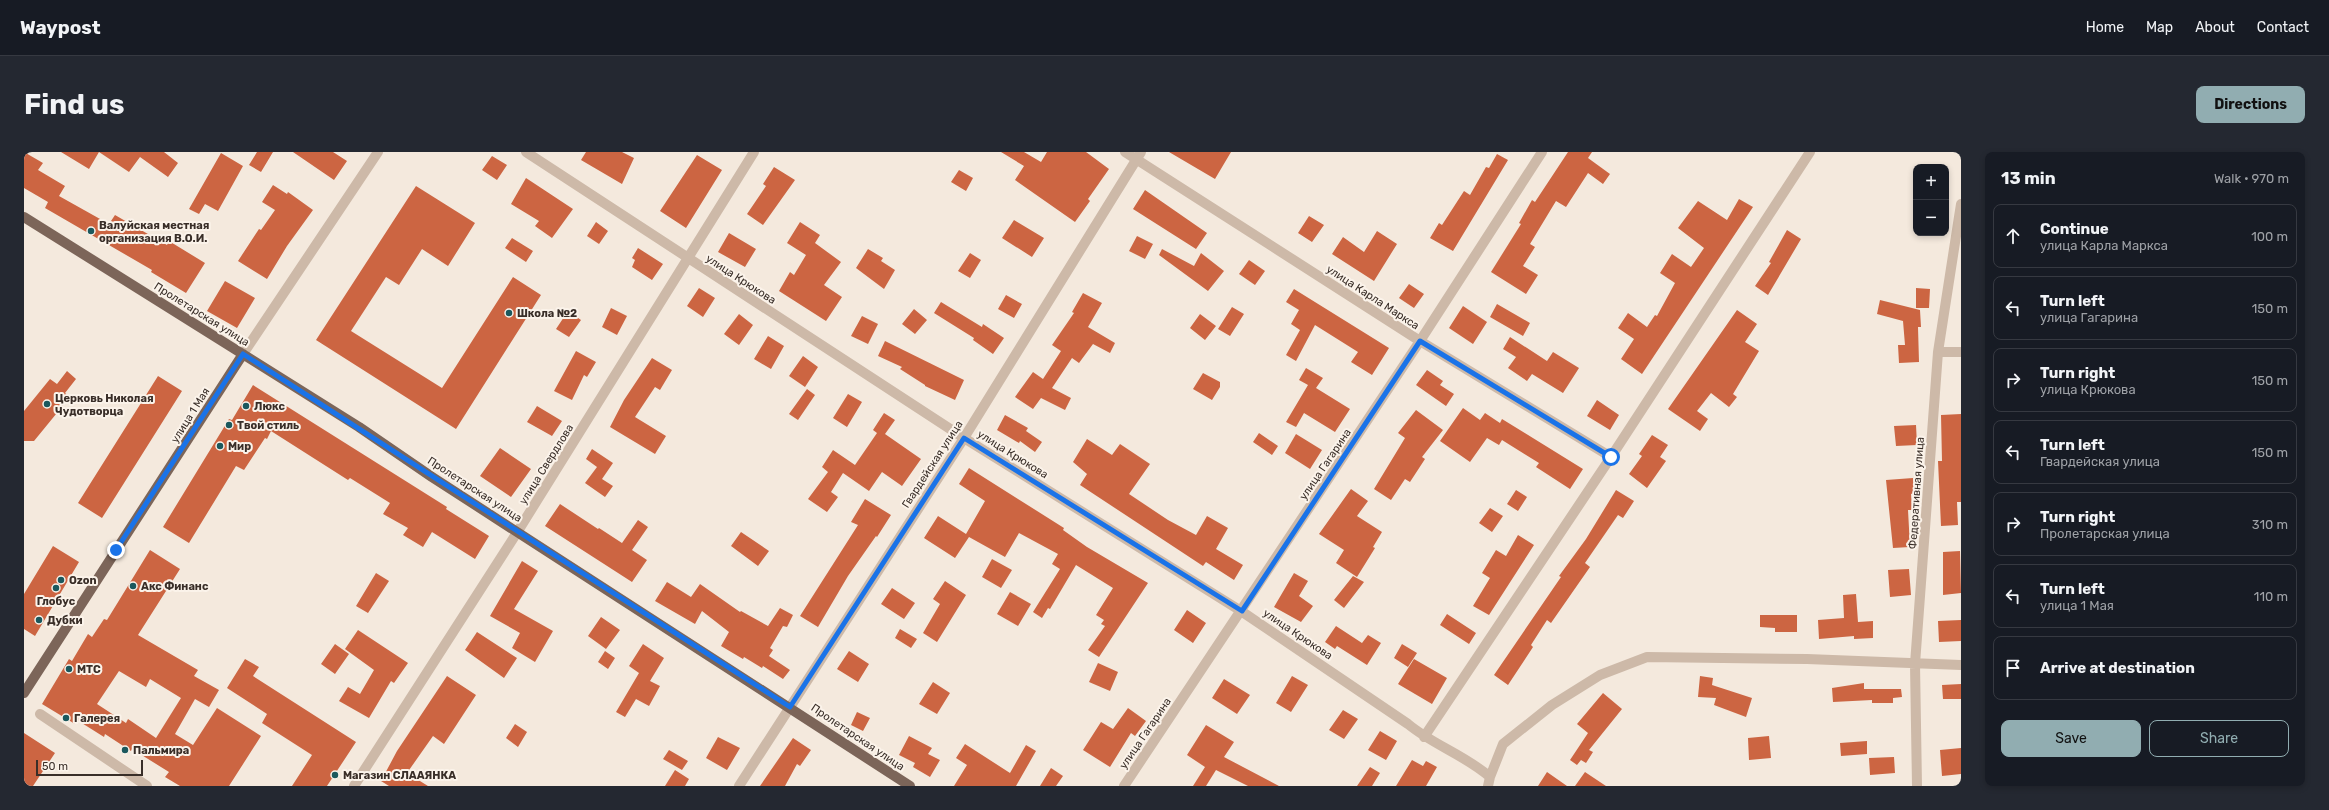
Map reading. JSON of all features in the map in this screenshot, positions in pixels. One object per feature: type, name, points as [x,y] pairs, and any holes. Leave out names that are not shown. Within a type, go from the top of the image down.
[{"type":"main road","name":"Пролетарская улица","points":[[24,217],[243,354],[910,786]]},
{"type":"main road","name":"улица 1 Мая","points":[[24,693],[243,354]]},
{"type":"street","name":"улица 1 Мая","points":[[243,354],[378,152]]},
{"type":"street","name":"улица Крюкова","points":[[526,152],[688,260],[964,438],[1242,611],[1408,724],[1424,737],[1475,764],[1489,782]]},
{"type":"street","name":"улица Свердлова","points":[[354,786],[518,531],[754,152]]},
{"type":"street","name":"улица Карла Маркса","points":[[1125,152],[1139,156],[1420,341],[1611,457]]},
{"type":"street","name":"улица Гагарина","points":[[1124,786],[1242,611],[1420,341],[1542,152]]},
{"type":"street","points":[[1424,737],[1611,457],[1810,152]]},
{"type":"street","name":"Гвардейская улица","points":[[739,786],[964,438],[1139,156]]},
{"type":"street","name":"Федеративная улица","points":[[1916,786],[1915,664],[1938,352],[1961,204]]},
{"type":"street","points":[[1938,352],[1961,352]]},
{"type":"street","points":[[1489,782],[1503,744],[1552,705],[1600,675],[1647,657],[1807,658],[1915,664],[1961,664]]},
{"type":"street","points":[[40,714],[147,786]]},
{"type":"building","points":[[24,152],[43,163],[38,170],[65,186],[59,196],[109,224],[115,215],[167,245],[169,241],[205,263],[186,293],[151,272],[152,270],[45,208],[48,202],[24,188]]},
{"type":"building","points":[[61,152],[99,152],[89,169]]},
{"type":"building","points":[[99,152],[164,152],[178,163],[168,177],[140,157],[129,172]]},
{"type":"building","points":[[257,152],[273,152],[261,172],[249,165]]},
{"type":"building","points":[[293,152],[333,152],[347,161],[334,180]]},
{"type":"building","points":[[586,152],[622,152],[634,158],[622,184],[581,160]]},
{"type":"building","points":[[1001,152],[1024,152],[1041,162],[1047,152],[1086,152],[1109,169],[1088,199],[1090,201],[1075,222],[1015,180],[1024,166]]},
{"type":"building","points":[[1169,152],[1231,152],[1215,179]]},
{"type":"building","points":[[1568,152],[1592,152],[1588,158],[1610,174],[1603,184],[1588,173],[1566,207],[1556,201],[1530,244],[1535,247],[1523,266],[1538,275],[1526,294],[1491,272],[1521,224],[1519,223],[1532,200],[1535,202]]},
{"type":"building","points":[[221,153],[243,166],[218,211],[205,204],[199,214],[189,209]]},
{"type":"building","points":[[1497,154],[1508,160],[1453,251],[1430,238],[1439,223],[1442,225],[1464,191],[1470,195],[1486,167],[1489,168]]},
{"type":"building","points":[[697,155],[722,170],[686,228],[660,211]]},
{"type":"building","points":[[492,156],[507,165],[497,180],[482,170]]},
{"type":"building","points":[[774,167],[795,180],[763,225],[747,214],[766,186],[763,184]]},
{"type":"building","points":[[959,170],[973,178],[966,191],[951,182]]},
{"type":"building","points":[[526,178],[573,209],[552,238],[535,226],[539,221],[511,204]]},
{"type":"building","points":[[273,185],[287,194],[288,192],[313,210],[287,246],[267,279],[238,261],[259,229],[261,230],[275,210],[262,202]]},
{"type":"building","name":"Школа №2","points":[[416,186],[475,223],[448,266],[422,249],[399,285],[386,277],[351,331],[442,388],[513,277],[541,295],[456,429],[316,340]]},
{"type":"building","points":[[1145,190],[1207,233],[1196,249],[1133,209]]},
{"type":"building","points":[[1739,199],[1753,207],[1642,374],[1621,359],[1634,339],[1618,328],[1628,313],[1647,327],[1655,315],[1657,316],[1675,283],[1660,273],[1672,254],[1691,267],[1704,248],[1678,228],[1698,201],[1727,220]]},
{"type":"building","points":[[1309,216],[1324,225],[1312,242],[1298,233]]},
{"type":"building","points":[[1014,220],[1044,238],[1032,257],[1002,238]]},
{"type":"building","points":[[596,222],[608,231],[599,244],[587,236]]},
{"type":"building","points":[[800,222],[820,235],[815,243],[841,262],[824,285],[842,297],[826,321],[779,291],[790,272],[794,275],[806,255],[787,243]]},
{"type":"building","points":[[1787,230],[1801,239],[1768,295],[1755,286],[1771,263],[1769,262]]},
{"type":"building","points":[[1377,231],[1397,244],[1374,281],[1332,254],[1343,237],[1364,252]]},
{"type":"building","points":[[729,233],[756,249],[745,267],[718,252]]},
{"type":"building","points":[[1137,236],[1153,244],[1145,259],[1129,251]]},
{"type":"building","points":[[512,238],[533,251],[526,262],[505,248]]},
{"type":"building","points":[[638,248],[663,264],[652,280],[632,267],[635,260],[632,258]]},
{"type":"building","points":[[868,249],[883,258],[881,261],[895,270],[884,289],[856,268]]},
{"type":"building","points":[[1162,249],[1194,266],[1201,253],[1224,271],[1208,291],[1159,255]]},
{"type":"building","points":[[970,253],[981,260],[970,278],[958,271]]},
{"type":"building","points":[[1249,260],[1265,271],[1255,285],[1239,274]]},
{"type":"building","points":[[225,281],[255,298],[237,328],[207,311]]},
{"type":"building","points":[[1409,284],[1424,294],[1414,308],[1399,298]]},
{"type":"building","points":[[699,288],[715,298],[703,317],[687,306]]},
{"type":"building","points":[[1916,288],[1930,289],[1929,308],[1916,308]]},
{"type":"building","points":[[1294,289],[1389,348],[1372,375],[1351,362],[1358,352],[1315,325],[1296,361],[1286,355],[1300,330],[1291,324],[1299,310],[1286,302]]},
{"type":"building","points":[[1083,293],[1102,303],[1088,327],[1115,343],[1110,353],[1093,344],[1079,363],[1072,358],[1052,388],[1071,398],[1065,410],[1041,398],[1033,409],[1015,397],[1033,372],[1043,379],[1061,351],[1052,345],[1074,313],[1072,312]]},
{"type":"building","points":[[1006,295],[1022,304],[1014,318],[998,309]]},
{"type":"building","points":[[1880,300],[1920,310],[1921,327],[1918,327],[1919,362],[1899,363],[1898,345],[1905,345],[1903,321],[1877,314]]},
{"type":"building","points":[[941,302],[982,327],[983,324],[1004,338],[993,354],[973,340],[974,338],[934,313]]},
{"type":"building","points":[[1497,304],[1530,323],[1523,336],[1490,317]]},
{"type":"building","points":[[1463,306],[1487,322],[1473,344],[1449,328]]},
{"type":"building","points":[[1232,307],[1244,314],[1230,336],[1218,329]]},
{"type":"building","points":[[611,308],[627,316],[617,335],[602,327]]},
{"type":"building","points":[[914,309],[927,320],[915,334],[902,324]]},
{"type":"building","points":[[1737,310],[1757,324],[1745,342],[1759,351],[1733,394],[1737,397],[1729,407],[1711,393],[1697,411],[1708,419],[1700,431],[1668,409]]},
{"type":"building","points":[[568,311],[581,320],[569,337],[556,329]]},
{"type":"building","points":[[739,314],[753,325],[739,345],[724,334]]},
{"type":"building","points":[[1200,314],[1216,326],[1205,340],[1190,328]]},
{"type":"building","points":[[862,316],[878,324],[868,344],[851,336]]},
{"type":"building","points":[[768,336],[784,346],[771,369],[754,359]]},
{"type":"building","points":[[1510,337],[1547,361],[1553,352],[1579,368],[1563,393],[1532,374],[1527,381],[1508,368],[1516,357],[1503,349]]},
{"type":"building","points":[[885,341],[964,380],[955,400],[925,386],[900,369],[902,367],[878,356]]},
{"type":"building","points":[[576,351],[596,362],[587,377],[584,375],[572,400],[554,391]]},
{"type":"building","points":[[803,356],[818,367],[805,387],[789,376]]},
{"type":"building","points":[[652,358],[672,370],[660,390],[655,387],[635,417],[666,436],[655,454],[610,427],[624,400]]},
{"type":"building","points":[[1306,368],[1323,378],[1316,388],[1350,409],[1335,432],[1304,413],[1296,427],[1286,422],[1308,385],[1299,380]]},
{"type":"building","points":[[1427,370],[1443,381],[1440,385],[1454,394],[1446,406],[1416,385]]},
{"type":"building","name":"Церковь Николая Чудотворца","points":[[67,371],[76,379],[65,393],[70,397],[34,441],[24,441],[24,411],[50,379],[57,384]]},
{"type":"building","points":[[1203,373],[1220,382],[1220,387],[1212,400],[1193,389]]},
{"type":"building","points":[[158,376],[182,391],[102,518],[78,503]]},
{"type":"building","points":[[253,385],[447,507],[446,509],[489,536],[475,559],[432,532],[423,547],[403,535],[408,528],[383,514],[390,503],[350,478],[348,480],[271,431],[267,439],[265,438],[244,470],[236,466],[189,543],[163,527],[229,419],[232,420]]},
{"type":"building","points":[[807,389],[815,395],[798,420],[789,414]]},
{"type":"building","points":[[848,394],[862,402],[847,427],[833,418]]},
{"type":"building","points":[[1597,400],[1619,415],[1610,430],[1587,416]]},
{"type":"building","points":[[537,406],[562,421],[552,436],[527,422]]},
{"type":"building","points":[[1463,408],[1480,420],[1485,413],[1500,423],[1502,419],[1583,469],[1570,489],[1536,467],[1539,463],[1502,440],[1499,445],[1487,438],[1470,462],[1440,441]]},
{"type":"building","points":[[1416,410],[1443,430],[1422,457],[1425,459],[1410,482],[1405,479],[1391,500],[1374,489],[1405,438],[1398,433]]},
{"type":"building","points":[[884,413],[895,420],[885,434],[921,459],[902,486],[882,472],[869,491],[843,473],[831,492],[838,497],[827,512],[808,499],[828,472],[822,467],[833,450],[855,465],[877,433],[873,430]]},
{"type":"building","points":[[1961,414],[1961,502],[1957,502],[1958,525],[1941,526],[1938,461],[1942,461],[1941,415]]},
{"type":"building","points":[[1005,415],[1028,428],[1026,431],[1042,442],[1035,452],[1020,441],[1019,443],[997,430]]},
{"type":"building","points":[[1916,425],[1917,445],[1896,446],[1894,426]]},
{"type":"building","points":[[1259,433],[1278,446],[1272,455],[1253,442]]},
{"type":"building","points":[[1296,434],[1322,450],[1310,469],[1285,453]]},
{"type":"building","points":[[1652,435],[1668,445],[1660,457],[1666,461],[1647,488],[1629,474],[1642,456],[1639,454]]},
{"type":"building","points":[[1087,439],[1112,455],[1120,444],[1150,464],[1129,494],[1168,520],[1196,535],[1207,516],[1228,528],[1216,549],[1243,565],[1234,580],[1206,562],[1203,566],[1080,485],[1087,474],[1073,462]]},
{"type":"building","points":[[500,448],[531,469],[511,497],[480,476]]},
{"type":"building","points":[[592,449],[613,463],[602,479],[613,486],[605,497],[585,483],[597,467],[586,459]]},
{"type":"building","points":[[969,468],[1064,528],[1063,530],[1087,547],[1148,583],[1099,657],[1088,650],[1105,626],[1101,624],[1104,620],[1096,615],[1113,588],[1076,565],[1050,609],[1048,608],[1042,618],[1033,612],[1060,569],[1052,564],[1058,554],[1019,533],[1005,557],[969,537],[955,558],[924,538],[938,516],[966,534],[985,501],[959,484]]},
{"type":"building","points":[[1913,478],[1914,493],[1911,494],[1912,510],[1908,510],[1910,547],[1893,548],[1886,480]]},
{"type":"building","points":[[1351,489],[1368,501],[1357,516],[1382,532],[1373,547],[1375,548],[1357,577],[1336,563],[1344,550],[1319,534]]},
{"type":"building","points":[[1516,490],[1527,497],[1518,511],[1507,504]]},
{"type":"building","points":[[1616,490],[1634,501],[1623,518],[1618,515],[1585,563],[1590,567],[1551,623],[1547,620],[1531,645],[1533,647],[1508,685],[1494,675],[1561,577],[1559,576],[1586,539]]},
{"type":"building","points":[[865,499],[891,515],[877,537],[876,536],[848,576],[818,627],[800,616],[858,525],[851,522]]},
{"type":"building","points":[[560,504],[622,543],[638,520],[648,527],[632,550],[647,560],[632,582],[545,526]]},
{"type":"building","points":[[1490,508],[1503,516],[1492,532],[1479,523]]},
{"type":"building","points":[[741,532],[769,551],[758,566],[731,546]]},
{"type":"building","points":[[1518,535],[1534,545],[1489,615],[1473,606],[1490,578],[1482,573],[1496,550],[1506,556]]},
{"type":"building","points":[[53,546],[79,562],[35,636],[24,629],[24,594]]},
{"type":"building","points":[[150,550],[180,569],[138,635],[198,670],[194,676],[219,690],[209,707],[195,699],[175,734],[193,745],[217,708],[261,736],[229,786],[180,786],[165,777],[169,772],[132,749],[131,751],[105,734],[104,737],[77,720],[75,724],[42,704],[69,659],[72,661],[88,634],[92,637],[104,619],[107,620]],"holes":[[[119,671],[146,687],[150,679],[181,698],[156,738],[128,719],[126,723],[97,704]]]},
{"type":"building","points":[[1960,551],[1961,593],[1943,595],[1943,552]]},
{"type":"building","points":[[992,559],[1012,570],[1001,588],[982,577]]},
{"type":"building","points":[[522,561],[538,571],[514,609],[553,631],[535,662],[512,648],[520,633],[490,616]]},
{"type":"building","points":[[1909,569],[1911,595],[1890,597],[1888,570]]},
{"type":"building","points":[[376,573],[389,581],[368,613],[356,606]]},
{"type":"building","points":[[1294,573],[1308,581],[1299,596],[1313,606],[1301,622],[1274,607]]},
{"type":"building","points":[[1353,576],[1364,582],[1344,608],[1334,600]]},
{"type":"building","points":[[945,581],[966,595],[937,642],[923,633],[940,604],[933,599]]},
{"type":"building","points":[[667,582],[691,597],[700,584],[740,612],[741,611],[768,626],[780,608],[793,615],[787,627],[783,626],[770,648],[773,650],[769,656],[790,670],[783,679],[763,666],[762,668],[744,657],[743,659],[721,646],[729,632],[702,611],[695,624],[655,601]]},
{"type":"building","points":[[892,588],[915,603],[904,619],[881,604]]},
{"type":"building","points":[[1010,592],[1031,604],[1018,626],[997,614]]},
{"type":"building","points":[[1856,594],[1858,622],[1873,621],[1873,638],[1854,639],[1854,636],[1819,639],[1818,620],[1844,618],[1843,595]]},
{"type":"building","points":[[1187,610],[1206,623],[1193,643],[1174,630]]},
{"type":"building","points":[[1447,614],[1476,633],[1469,644],[1440,625]]},
{"type":"building","points":[[1760,615],[1797,615],[1797,632],[1775,632],[1775,628],[1760,627]]},
{"type":"building","points":[[601,617],[620,630],[606,649],[588,636]]},
{"type":"building","points":[[1961,620],[1961,641],[1939,642],[1938,621]]},
{"type":"building","points":[[1336,626],[1362,643],[1368,635],[1381,643],[1367,665],[1337,646],[1335,649],[1325,642]]},
{"type":"building","points":[[900,629],[917,639],[911,648],[895,638]]},
{"type":"building","points":[[358,630],[408,663],[394,683],[391,681],[369,718],[339,701],[348,687],[360,694],[374,670],[345,649]]},
{"type":"building","points":[[477,632],[517,658],[504,678],[465,650]]},
{"type":"building","points":[[335,644],[349,654],[335,674],[321,664]]},
{"type":"building","points":[[643,644],[664,658],[650,681],[660,686],[649,706],[636,699],[625,717],[616,712],[639,673],[629,666]]},
{"type":"building","points":[[1402,644],[1417,653],[1408,667],[1394,658]]},
{"type":"building","points":[[605,651],[615,658],[608,669],[598,662]]},
{"type":"building","points":[[849,651],[869,664],[858,682],[837,669]]},
{"type":"building","points":[[245,659],[259,667],[253,676],[356,742],[327,786],[292,786],[312,755],[262,723],[267,714],[227,688]]},
{"type":"building","points":[[1414,659],[1447,678],[1432,704],[1398,684]]},
{"type":"building","points":[[1098,663],[1118,672],[1110,691],[1089,682]]},
{"type":"building","points":[[447,676],[476,695],[444,744],[433,736],[407,773],[428,786],[389,786],[381,781],[397,751]]},
{"type":"building","points":[[1292,676],[1308,685],[1291,712],[1276,703]]},
{"type":"building","points":[[1700,676],[1713,678],[1712,685],[1752,698],[1746,717],[1714,705],[1716,698],[1698,697]]},
{"type":"building","points":[[1224,679],[1250,695],[1237,714],[1212,698]]},
{"type":"building","points":[[933,682],[950,693],[937,714],[919,704]]},
{"type":"building","points":[[1864,683],[1864,689],[1901,689],[1902,697],[1893,698],[1893,703],[1872,703],[1872,700],[1833,702],[1832,688]]},
{"type":"building","points":[[1961,684],[1961,699],[1943,699],[1942,685]]},
{"type":"building","points":[[1603,693],[1622,709],[1589,750],[1593,752],[1586,763],[1581,760],[1577,765],[1570,760],[1588,733],[1577,724]]},
{"type":"building","points":[[1128,708],[1146,721],[1135,736],[1131,733],[1110,767],[1083,750],[1101,722],[1113,729]]},
{"type":"building","points":[[1343,710],[1358,719],[1344,739],[1329,730]]},
{"type":"building","points":[[857,712],[870,718],[863,731],[851,725]]},
{"type":"building","points":[[515,724],[527,732],[518,747],[506,738]]},
{"type":"building","points":[[1206,725],[1234,742],[1224,757],[1279,786],[1248,786],[1216,770],[1206,786],[1193,786],[1205,767],[1187,755]]},
{"type":"building","points":[[1380,731],[1397,741],[1386,760],[1368,750]]},
{"type":"building","points":[[24,733],[55,753],[33,786],[24,786]]},
{"type":"building","points":[[909,736],[932,748],[928,754],[940,760],[930,777],[913,767],[915,763],[899,755]]},
{"type":"building","points":[[1769,736],[1771,758],[1749,760],[1748,738]]},
{"type":"building","points":[[718,737],[740,748],[727,770],[706,758]]},
{"type":"building","points":[[793,738],[811,750],[800,766],[797,764],[785,786],[760,786]]},
{"type":"building","points":[[1867,741],[1867,754],[1841,756],[1840,743]]},
{"type":"building","points":[[965,744],[1010,773],[1026,745],[1036,751],[1016,786],[954,786],[967,765],[956,758]]},
{"type":"building","points":[[1961,748],[1961,774],[1942,776],[1940,750]]},
{"type":"building","points":[[669,750],[688,761],[682,770],[663,759]]},
{"type":"building","points":[[1894,757],[1895,773],[1870,775],[1869,758]]},
{"type":"building","points":[[1412,760],[1423,766],[1426,761],[1437,767],[1426,786],[1396,786]]},
{"type":"building","points":[[1370,767],[1380,773],[1372,786],[1357,786]]},
{"type":"building","points":[[1051,768],[1063,776],[1056,786],[1040,786]]},
{"type":"building","points":[[675,770],[689,779],[685,786],[665,786]]},
{"type":"building","points":[[1547,772],[1567,786],[1538,786]]},
{"type":"building","points":[[1585,772],[1606,786],[1575,786]]},
{"type":"place","name":"Валуйская местная организация В.О.И.","points":[[91,231]]},
{"type":"place","name":"Школа №2","points":[[509,313]]},
{"type":"place","name":"Церковь Николая Чудотворца","points":[[47,404]]},
{"type":"place","name":"Люкс","points":[[246,406]]},
{"type":"place","name":"Твой стиль","points":[[229,425]]},
{"type":"place","name":"Мир","points":[[220,446]]},
{"type":"place","name":"Ozon","points":[[61,580]]},
{"type":"place","name":"Акс Финанс","points":[[133,586]]},
{"type":"place","name":"Глобус","points":[[56,588]]},
{"type":"place","name":"Дубки","points":[[39,620]]},
{"type":"place","name":"МТС","points":[[69,669]]},
{"type":"place","name":"Галерея","points":[[66,718]]},
{"type":"place","name":"Пальмира","points":[[125,750]]},
{"type":"place","name":"Магазин СЛААЯНКА","points":[[335,775]]},
{"type":"route","points":[[116,550],[243,354],[359,427],[432,477],[790,707],[964,438],[1242,611],[1420,341],[1611,457]]}]
